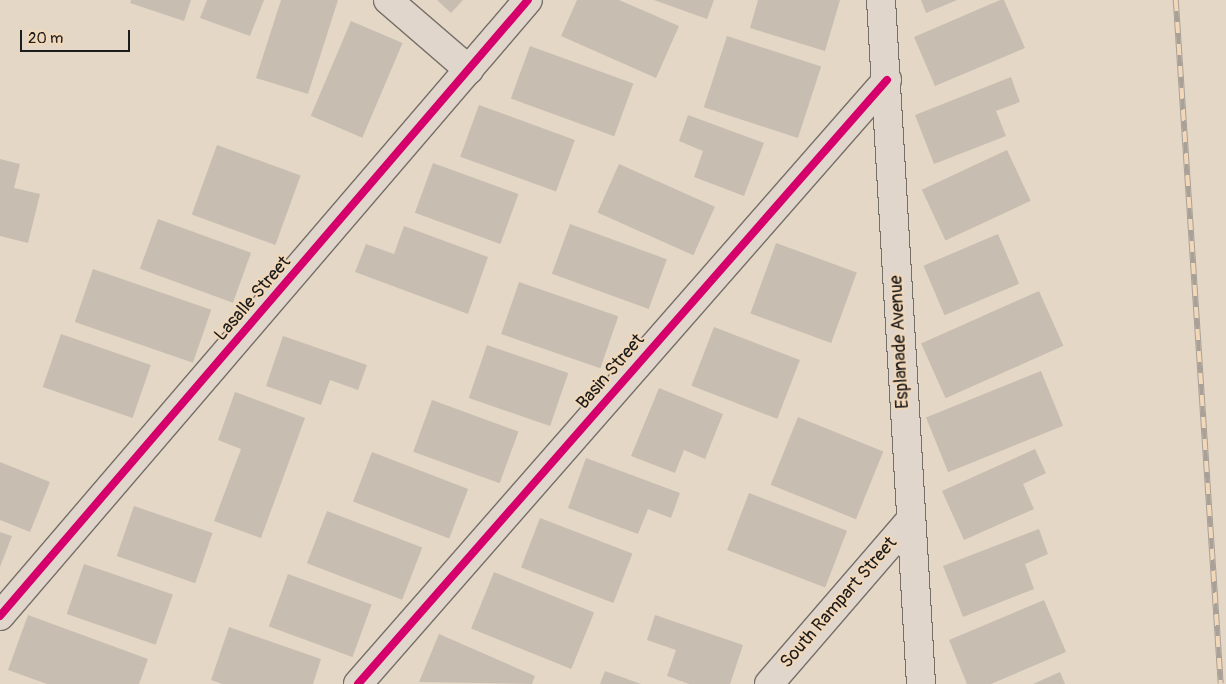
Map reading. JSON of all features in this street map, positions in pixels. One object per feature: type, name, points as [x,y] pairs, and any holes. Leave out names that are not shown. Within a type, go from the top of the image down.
[{"type":"street","points":[[388,0],[469,70]]},
{"type":"street","name":"Lasalle Street","points":[[0,616],[528,0]]},
{"type":"street","name":"Esplanade Avenue","points":[[881,0],[887,80],[909,522],[921,684]]},
{"type":"street","name":"Basin Street","points":[[358,684],[887,80]]},
{"type":"street","name":"South Rampart Street","points":[[769,684],[909,522]]},
{"type":"building","points":[[131,0],[191,0],[184,21],[130,3]]},
{"type":"building","points":[[207,0],[264,0],[250,36],[200,18]]},
{"type":"building","points":[[281,0],[338,0],[308,94],[256,78]]},
{"type":"building","points":[[437,0],[463,0],[451,13]]},
{"type":"building","points":[[577,0],[619,0],[679,26],[656,78],[561,36]]},
{"type":"building","points":[[654,0],[714,0],[707,19]]},
{"type":"building","points":[[758,0],[840,0],[825,51],[750,28]]},
{"type":"building","points":[[921,0],[957,0],[926,13]]},
{"type":"building","points":[[1000,0],[1004,0],[1025,48],[935,86],[914,37]]},
{"type":"building","points":[[351,21],[403,43],[362,138],[311,116]]},
{"type":"building","points":[[727,36],[821,67],[798,138],[704,107]]},
{"type":"building","points":[[530,46],[633,84],[614,136],[511,99]]},
{"type":"building","points":[[1011,77],[1020,102],[996,111],[1006,136],[934,164],[915,115]]},
{"type":"building","points":[[479,105],[575,140],[556,192],[460,157]]},
{"type":"building","points":[[688,115],[764,143],[744,196],[694,177],[703,151],[679,141]]},
{"type":"building","points":[[217,145],[301,175],[275,245],[192,215]]},
{"type":"building","points":[[1007,150],[1031,201],[945,240],[922,190]]},
{"type":"building","points":[[0,159],[20,164],[14,188],[40,194],[28,243],[0,236]]},
{"type":"building","points":[[433,163],[519,194],[500,244],[415,213]]},
{"type":"building","points":[[619,164],[715,207],[693,255],[597,212]]},
{"type":"building","points":[[158,219],[251,253],[233,303],[140,269]]},
{"type":"building","points":[[570,224],[667,259],[649,309],[552,274]]},
{"type":"building","points":[[404,226],[488,257],[468,314],[355,272],[366,244],[394,254]]},
{"type":"building","points":[[998,234],[1019,284],[945,315],[923,266]]},
{"type":"building","points":[[776,243],[857,272],[831,343],[750,313]]},
{"type":"building","points":[[93,269],[211,310],[193,363],[75,322]]},
{"type":"building","points":[[519,282],[618,316],[600,368],[501,334]]},
{"type":"building","points":[[1039,291],[1063,346],[946,398],[921,343]]},
{"type":"building","points":[[714,327],[800,360],[777,419],[691,386]]},
{"type":"building","points":[[61,334],[151,365],[133,418],[43,387]]},
{"type":"building","points":[[283,336],[367,365],[358,390],[330,380],[321,405],[266,386]]},
{"type":"building","points":[[487,345],[568,373],[550,426],[469,398]]},
{"type":"building","points":[[1041,371],[1063,426],[948,472],[926,417]]},
{"type":"building","points":[[659,388],[723,414],[705,459],[684,450],[675,473],[631,456]]},
{"type":"building","points":[[235,392],[305,418],[261,538],[214,521],[241,449],[218,440]]},
{"type":"building","points":[[432,400],[518,431],[500,483],[413,452]]},
{"type":"building","points":[[798,417],[883,451],[856,519],[771,485]]},
{"type":"building","points":[[1035,449],[1046,473],[1023,484],[1034,509],[964,540],[942,491]]},
{"type":"building","points":[[372,452],[468,489],[449,538],[353,501]]},
{"type":"building","points":[[586,458],[680,493],[671,518],[648,509],[638,534],[568,508]]},
{"type":"building","points":[[0,462],[50,482],[30,532],[0,520]]},
{"type":"building","points":[[749,493],[847,531],[825,588],[727,550]]},
{"type":"building","points":[[134,506],[212,533],[195,583],[117,556]]},
{"type":"building","points":[[327,511],[422,548],[402,600],[307,563]]},
{"type":"building","points":[[540,518],[632,553],[613,603],[521,567]]},
{"type":"building","points":[[1039,529],[1048,554],[1025,564],[1034,589],[963,617],[943,566]]},
{"type":"building","points":[[0,532],[12,536],[0,567]]},
{"type":"building","points":[[84,564],[173,595],[156,645],[67,614]]},
{"type":"building","points":[[494,572],[594,612],[571,669],[471,629]]},
{"type":"building","points":[[288,574],[372,604],[352,657],[269,627]]},
{"type":"building","points":[[1044,600],[1066,652],[991,684],[967,684],[949,640]]},
{"type":"building","points":[[28,615],[148,659],[139,684],[47,684],[8,670]]},
{"type":"building","points":[[655,615],[743,645],[730,684],[689,684],[667,676],[676,650],[647,640]]},
{"type":"building","points":[[229,627],[321,659],[313,684],[222,684],[211,680]]},
{"type":"building","points":[[439,634],[535,676],[532,684],[419,682]]},
{"type":"building","points":[[605,671],[641,684],[600,684]]},
{"type":"building","points":[[1060,672],[1065,684],[1033,684]]},
{"type":"railway","points":[[1176,0],[1221,684]]},
{"type":"cycle path","points":[[0,616],[528,0]]},
{"type":"cycle path","points":[[358,684],[887,80]]}]
